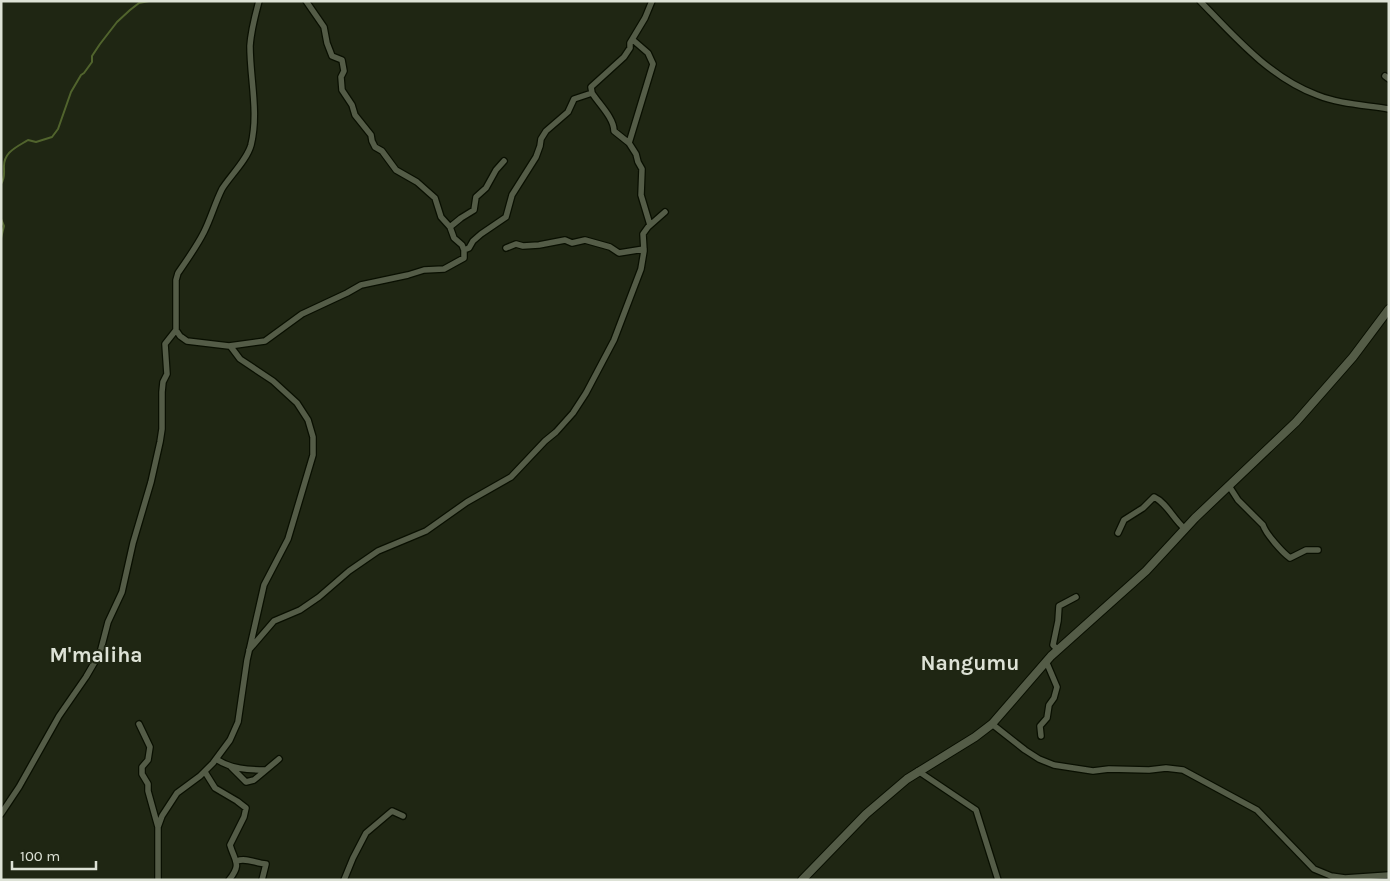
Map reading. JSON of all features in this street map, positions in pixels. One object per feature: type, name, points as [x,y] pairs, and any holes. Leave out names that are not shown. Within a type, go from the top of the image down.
[{"type":"street","points":[[1,814],[59,716],[100,653],[108,622],[122,592],[133,543],[157,458],[162,429],[162,392],[167,374],[165,344],[176,330],[175,287],[178,274],[204,232],[221,192],[251,147],[254,125],[254,100],[250,46],[252,26],[259,1]]},
{"type":"street","points":[[176,330],[187,341],[232,347],[240,344],[259,343],[270,339],[302,314],[361,285],[408,276],[424,270],[444,270],[464,258],[462,245],[454,238],[450,227],[441,216],[435,198],[422,186],[396,170],[382,151],[375,147],[371,135],[355,115],[352,105],[342,90],[344,71],[342,60],[332,56],[324,28],[306,1]]},
{"type":"street","points":[[650,225],[640,189],[642,169],[636,154],[629,143],[614,131],[610,120],[592,93],[591,87],[624,57],[652,1]]},
{"type":"street","points":[[1200,1],[1235,37],[1275,73],[1290,82],[1318,96],[1389,109]]},
{"type":"street","points":[[629,143],[653,64],[648,53],[633,40]]},
{"type":"street","points":[[464,250],[470,248],[473,241],[481,234],[506,217],[512,195],[536,157],[541,139],[546,131],[568,112],[574,98],[592,93]]},
{"type":"street","points":[[450,227],[460,218],[474,210],[476,197],[486,188],[496,170],[504,161]]},
{"type":"street","points":[[249,650],[274,621],[300,610],[378,550],[426,531],[467,502],[505,482],[562,426],[586,393],[614,340],[638,278],[644,249],[644,234],[650,225],[665,212]]},
{"type":"street","points":[[506,248],[512,244],[539,245],[565,240],[572,243],[585,240],[610,247],[619,253],[644,249]]},
{"type":"street","points":[[802,880],[866,814],[918,771],[975,737],[992,724],[1046,661],[1146,571],[1185,529],[1290,429],[1320,397],[1353,357],[1389,309]]},
{"type":"street","points":[[158,827],[162,816],[177,793],[205,772],[230,740],[238,722],[249,650],[264,584],[288,539],[313,455],[313,437],[308,420],[297,403],[273,381],[240,359],[232,347]]},
{"type":"street","points":[[1229,486],[1238,500],[1263,525],[1278,546],[1290,558],[1306,550],[1318,550]]},
{"type":"street","points":[[1118,533],[1124,520],[1143,508],[1154,497],[1160,500],[1174,519],[1185,529]]},
{"type":"street","points":[[1058,650],[1053,645],[1059,606],[1070,602],[1076,597]]},
{"type":"street","points":[[1041,736],[1040,726],[1047,718],[1049,705],[1054,698],[1057,687],[1046,661]]},
{"type":"street","points":[[139,724],[150,747],[148,760],[142,768],[142,774],[148,784],[148,791],[158,827],[158,880]]},
{"type":"street","points":[[992,724],[1025,750],[1039,759],[1054,764],[1093,771],[1166,768],[1183,770],[1257,810],[1314,869],[1331,876],[1345,878],[1389,874]]},
{"type":"street","points":[[216,759],[230,766],[246,770],[266,770]]},
{"type":"street","points":[[230,766],[246,782],[254,780],[279,759]]},
{"type":"street","points":[[918,771],[976,810],[998,880]]},
{"type":"street","points":[[205,772],[216,788],[246,808],[244,817],[230,845],[237,862],[235,873],[238,880]]},
{"type":"street","points":[[344,880],[366,833],[392,810],[403,816]]},
{"type":"street","points":[[237,862],[241,859],[266,864],[262,880]]},
{"type":"street","points":[[228,880],[235,873]]},
{"type":"waterway","points":[[1,184],[4,176],[4,162],[8,154],[28,140],[36,142],[52,137],[58,129],[71,92],[81,75],[92,62],[92,56],[100,44],[117,22],[130,10],[139,3],[149,1]]},
{"type":"waterway","points":[[1,219],[4,226],[1,238]]},
{"type":"district","name":"M'maliha","points":[[96,655]]},
{"type":"district","name":"Nangumu","points":[[970,663]]}]
